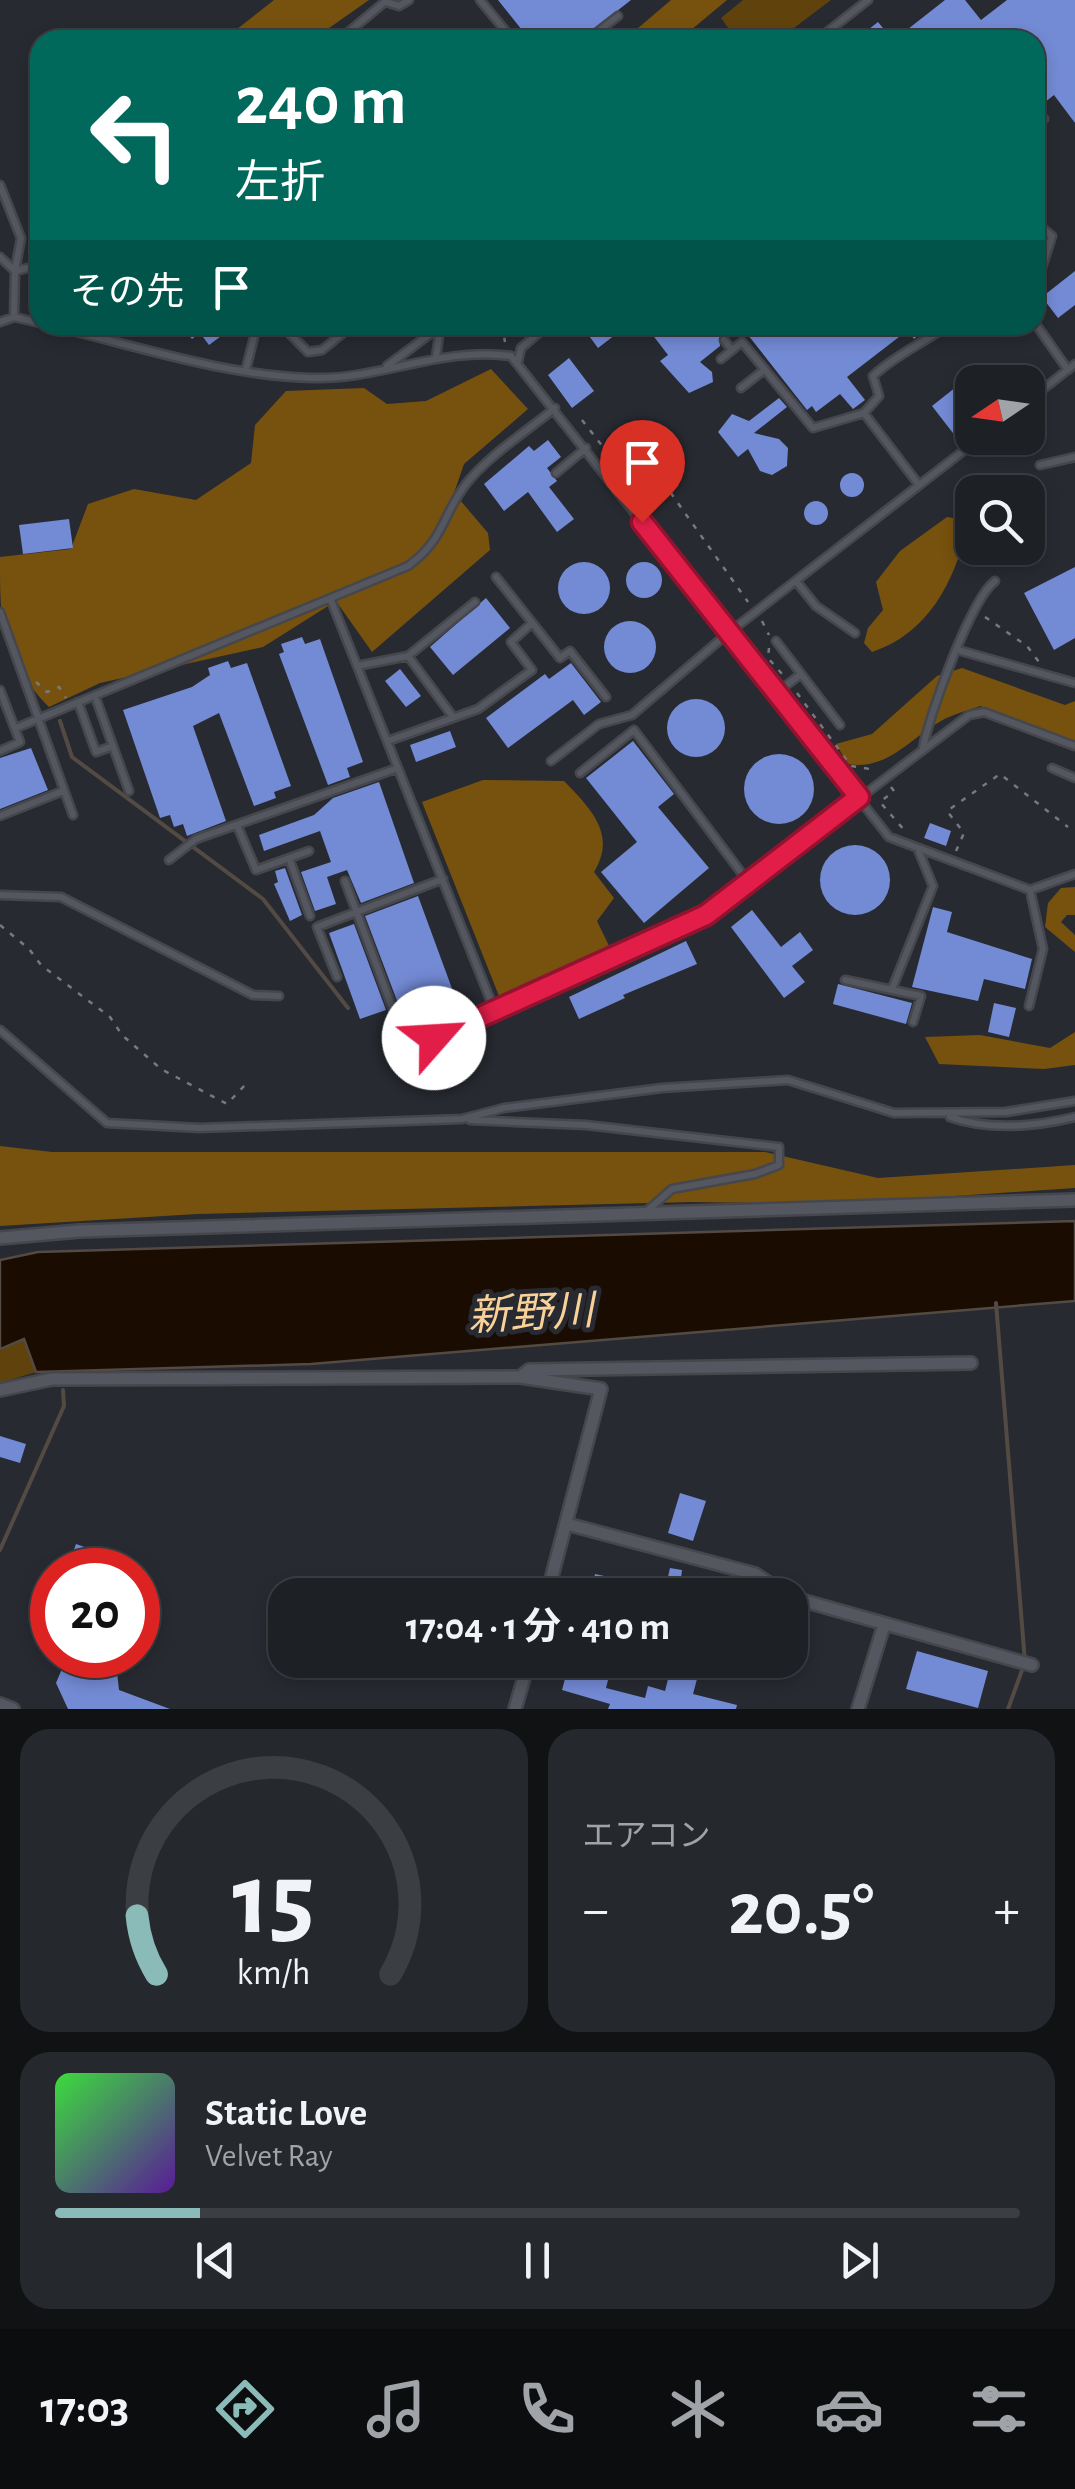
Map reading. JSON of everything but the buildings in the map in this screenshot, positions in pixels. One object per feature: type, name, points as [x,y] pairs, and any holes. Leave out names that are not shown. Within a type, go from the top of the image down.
[{"type":"street","points":[[0,1238],[79,1231],[1075,1200]]},
{"type":"street","points":[[520,1377],[529,1370],[970,1362]]},
{"type":"street","points":[[0,1390],[52,1379],[520,1377],[601,1388],[552,1578]]},
{"type":"street","points":[[567,1524],[761,1578]]},
{"type":"street","points":[[808,1602],[1032,1665]]},
{"type":"street","points":[[858,1709],[884,1624]]},
{"type":"street","points":[[516,1709],[524,1678]]},
{"type":"street","points":[[0,1704],[13,1709]]},
{"type":"lane","points":[[351,30],[386,1],[400,6],[409,0]]},
{"type":"lane","points":[[480,0],[504,30]]},
{"type":"lane","points":[[830,30],[868,0]]},
{"type":"lane","points":[[600,30],[618,16]]},
{"type":"lane","points":[[0,184],[21,238],[15,271],[14,317]]},
{"type":"lane","points":[[1045,230],[1052,236],[1045,258]]},
{"type":"lane","points":[[1,259],[15,271]]},
{"type":"lane","points":[[15,271],[30,267]]},
{"type":"lane","points":[[0,322],[14,317],[30,321]]},
{"type":"lane","points":[[89,335],[246,369],[312,378],[436,357],[502,355],[518,361],[727,634],[890,837],[1030,890],[1075,874]]},
{"type":"lane","points":[[246,369],[254,335]]},
{"type":"lane","points":[[290,335],[308,352],[322,350],[341,335]]},
{"type":"lane","points":[[387,366],[429,335]]},
{"type":"lane","points":[[436,357],[438,335]]},
{"type":"lane","points":[[518,361],[521,348],[536,335]]},
{"type":"lane","points":[[720,359],[742,342],[813,428],[864,413],[879,396],[873,376],[900,351],[914,349],[934,335]]},
{"type":"lane","points":[[1043,335],[1068,370]]},
{"type":"lane","points":[[724,340],[732,350]]},
{"type":"lane","points":[[1045,388],[1075,364]]},
{"type":"lane","points":[[740,388],[764,370]]},
{"type":"lane","points":[[16,728],[408,566],[432,548],[463,488],[476,472],[555,408]]},
{"type":"lane","points":[[864,413],[919,485]]},
{"type":"lane","points":[[556,472],[586,448]]},
{"type":"lane","points":[[551,761],[599,724],[632,715],[727,634],[958,455]]},
{"type":"lane","points":[[1040,465],[1075,457]]},
{"type":"lane","points":[[496,577],[560,658],[570,651],[606,696]]},
{"type":"lane","points":[[796,581],[816,606],[855,634]]},
{"type":"lane","points":[[923,750],[980,598],[996,581]]},
{"type":"lane","points":[[330,598],[494,1008]]},
{"type":"lane","points":[[357,666],[408,656],[475,602]]},
{"type":"lane","points":[[0,612],[73,815]]},
{"type":"lane","points":[[388,741],[478,709],[532,670],[511,642],[532,623]]},
{"type":"lane","points":[[776,641],[840,725]]},
{"type":"lane","points":[[958,650],[1075,683]]},
{"type":"lane","points":[[408,656],[453,718]]},
{"type":"lane","points":[[776,694],[801,674]]},
{"type":"lane","points":[[0,690],[20,742],[0,750]]},
{"type":"lane","points":[[95,696],[129,792]]},
{"type":"lane","points":[[75,704],[96,752],[113,746]]},
{"type":"lane","points":[[344,881],[404,1039],[434,1038],[706,915],[969,715],[984,712],[1074,744]]},
{"type":"lane","points":[[580,773],[634,730],[750,882]]},
{"type":"lane","points":[[169,860],[196,839],[398,768]]},
{"type":"lane","points":[[1052,768],[1075,778]]},
{"type":"lane","points":[[0,816],[64,790]]},
{"type":"lane","points":[[237,825],[256,870],[309,851]]},
{"type":"lane","points":[[892,990],[933,886],[919,850]]},
{"type":"lane","points":[[289,858],[310,916]]},
{"type":"lane","points":[[337,977],[317,927],[442,879]]},
{"type":"lane","points":[[1029,1006],[1042,949],[1030,890]]},
{"type":"lane","points":[[0,895],[61,896],[253,994],[279,996]]},
{"type":"lane","points":[[845,980],[921,996],[913,1022]]},
{"type":"lane","points":[[0,1030],[107,1124],[200,1128],[462,1120],[586,1124],[778,1146],[782,1156],[778,1164],[756,1174],[672,1189],[642,1216]]},
{"type":"lane","points":[[462,1120],[504,1108],[662,1088],[788,1080],[894,1113],[944,1115],[1048,1108],[1075,1101]]},
{"type":"lane","points":[[944,1115],[978,1127],[1046,1124],[1075,1117]]},
{"type":"path","points":[[504,335],[505,342]]},
{"type":"path","points":[[582,420],[633,485]]},
{"type":"path","points":[[986,618],[1027,646],[1050,674]]},
{"type":"path","points":[[29,685],[38,682],[47,692],[59,687],[75,704]]},
{"type":"path","points":[[951,862],[964,834],[947,811],[1000,774],[1068,827]]},
{"type":"path","points":[[0,926],[29,948],[41,965],[110,1017],[122,1035],[162,1069],[227,1104],[244,1085]]},
{"type":"shaded area","points":[[274,0],[369,0],[326,30],[236,30]]},
{"type":"shaded area","points":[[671,0],[727,0],[691,30],[636,30]]},
{"type":"shaded area","points":[[743,0],[831,0],[791,30],[730,30],[721,18]]},
{"type":"shaded area","points":[[491,369],[528,409],[464,464],[454,493],[488,533],[490,550],[372,652],[336,601],[263,647],[100,683],[49,707],[33,689],[6,638],[0,557],[71,549],[88,504],[134,489],[196,500],[251,463],[255,425],[286,391],[364,388],[387,404],[426,401]]},
{"type":"shaded area","points":[[947,517],[955,518],[956,565],[936,603],[909,632],[872,652],[864,643],[868,628],[883,610],[876,582],[900,551]]},
{"type":"shaded area","points":[[962,668],[1065,705],[1075,701],[1075,742],[980,706],[941,721],[886,758],[862,765],[848,764],[836,744],[872,734],[937,676]]},
{"type":"shaded area","points":[[483,780],[564,781],[598,823],[603,846],[594,872],[614,898],[597,921],[611,950],[499,996],[422,802]]},
{"type":"shaded area","points":[[1075,887],[1075,915],[1067,915],[1061,922],[1075,935],[1075,952],[1045,927],[1048,903],[1061,888]]},
{"type":"shaded area","points":[[1075,1032],[1075,1065],[1044,1069],[939,1064],[925,1037],[980,1035],[1050,1048]]},
{"type":"shaded area","points":[[0,1146],[52,1152],[765,1152],[878,1178],[1075,1165],[1075,1188],[835,1204],[691,1202],[197,1214],[0,1226]]},
{"type":"shaded area","points":[[24,1339],[36,1372],[0,1383],[0,1349]]},
{"type":"water","name":"新野川","points":[[1075,1221],[1075,1301],[311,1364],[36,1372],[24,1339],[0,1349],[0,1260],[38,1252]]},
{"type":"waterway","points":[[60,721],[72,757],[263,899],[348,1008]]},
{"type":"waterway","points":[[996,1303],[1025,1662],[1008,1709]]},
{"type":"waterway","points":[[0,1550],[64,1406],[63,1390]]},
{"type":"route","points":[[434,1038],[706,915],[859,797],[642,522]]}]
